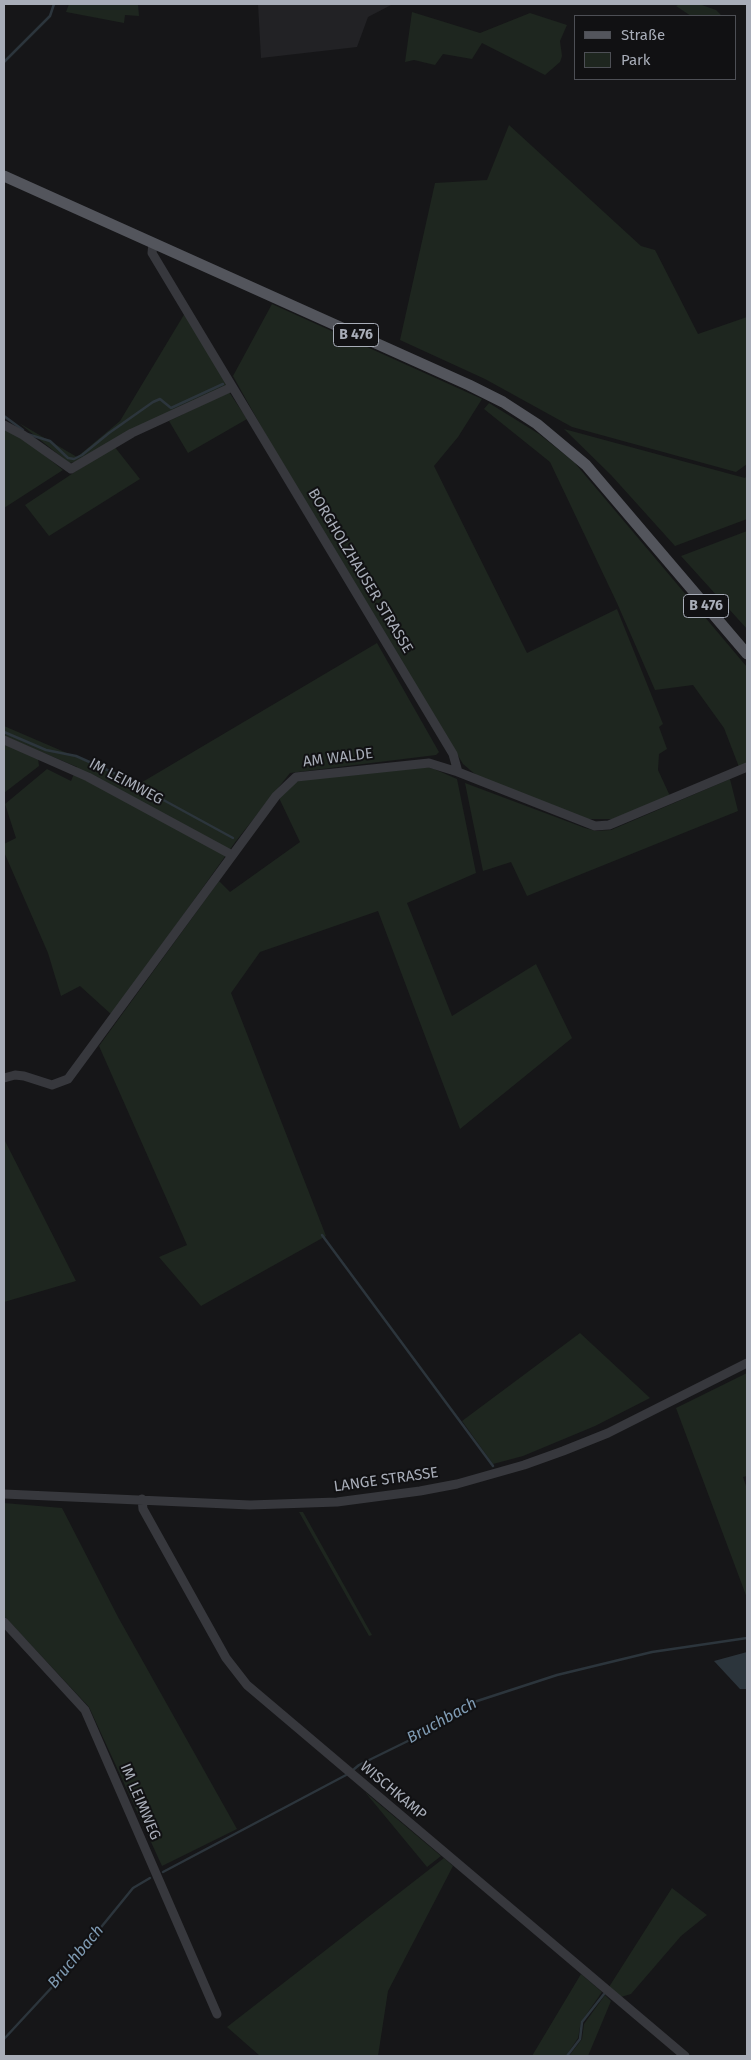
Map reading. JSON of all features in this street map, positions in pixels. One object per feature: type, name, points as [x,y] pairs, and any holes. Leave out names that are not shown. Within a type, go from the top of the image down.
[{"type":"main road","name":"B 476","points":[[4,176],[470,385],[503,402],[537,424],[586,465],[747,654]]},
{"type":"street","name":"BORGHOLZHAUSER STRASSE","points":[[153,243],[152,252],[452,754],[458,772]]},
{"type":"street","points":[[4,425],[23,435],[71,469],[132,433],[232,387]]},
{"type":"street","name":"IM LEIMWEG","points":[[4,740],[88,777],[232,855]]},
{"type":"street","name":"AM WALDE","points":[[4,1078],[24,1076],[52,1085],[68,1079],[276,796],[296,777],[429,763],[458,772],[595,826],[609,826],[747,767]]},
{"type":"street","name":"LANGE STRASSE","points":[[4,1494],[250,1505],[313,1504],[384,1497],[457,1484],[524,1465],[608,1433],[747,1363]]},
{"type":"street","name":"WISCHKAMP","points":[[142,1499],[145,1513],[236,1673],[355,1778],[685,2056]]},
{"type":"street","name":"IM LEIMWEG","points":[[4,1622],[85,1710],[218,2014]]},
{"type":"shaded area","points":[[258,4],[393,4],[368,17],[357,47],[261,58]]},
{"type":"shaded area","points":[[747,1652],[747,1689],[740,1689],[714,1661]]},
{"type":"green space","points":[[69,4],[138,4],[139,16],[125,15],[124,23],[66,12]]},
{"type":"green space","points":[[680,4],[699,4],[716,10],[721,15],[690,15],[676,6]]},
{"type":"green space","points":[[412,12],[480,33],[530,13],[567,25],[560,41],[562,56],[560,62],[545,75],[482,43],[472,59],[443,54],[435,65],[414,60],[405,62]]},
{"type":"green space","points":[[509,125],[641,246],[655,250],[698,334],[747,317],[747,464],[736,472],[572,427],[485,379],[400,340],[435,183],[487,180]]},
{"type":"green space","points":[[272,304],[482,399],[458,437],[434,466],[527,653],[617,609],[663,724],[659,727],[667,749],[659,754],[658,770],[670,796],[613,819],[583,819],[476,775],[463,764],[281,462],[233,376]]},
{"type":"green space","points":[[185,313],[226,380],[226,387],[76,462],[69,463],[19,423],[77,457],[120,421]]},
{"type":"green space","points":[[229,392],[247,419],[188,453],[169,421]]},
{"type":"green space","points":[[489,403],[539,434],[574,462],[747,667],[747,763],[739,767],[724,728],[693,685],[655,690],[617,603],[550,462],[484,409]]},
{"type":"green space","points":[[4,428],[23,438],[63,470],[4,508]]},
{"type":"green space","points":[[564,429],[745,478],[747,476],[747,519],[675,546],[611,475]]},
{"type":"green space","points":[[114,446],[140,479],[49,536],[25,505]]},
{"type":"green space","points":[[747,531],[747,629],[681,556]]},
{"type":"green space","points":[[377,643],[439,752],[436,755],[290,773],[236,841],[112,1015],[80,986],[61,996],[48,953],[4,852],[4,844],[16,838],[5,804],[47,769],[71,781],[77,767],[4,736],[4,726],[139,784]]},
{"type":"green space","points":[[4,743],[38,758],[39,766],[4,793]]},
{"type":"green space","points":[[422,766],[457,779],[476,873],[407,903],[452,1016],[536,964],[572,1038],[460,1129],[378,911],[260,952],[231,993],[326,1236],[201,1306],[159,1257],[187,1245],[99,1046],[219,881],[230,892],[300,842],[279,798],[291,783],[305,777]]},
{"type":"green space","points":[[730,779],[738,811],[527,896],[511,862],[483,871],[465,783],[596,831],[611,830]]},
{"type":"green space","points":[[4,1139],[76,1281],[4,1302]]},
{"type":"green space","points":[[580,1333],[650,1398],[595,1426],[523,1456],[493,1464],[462,1421]]},
{"type":"green space","points":[[747,1373],[747,1476],[743,1477],[747,1489],[747,1598],[676,1408]]},
{"type":"green space","points":[[4,1503],[62,1508],[118,1617],[237,1829],[162,1866],[89,1707],[4,1616]]},
{"type":"green space","points":[[299,1512],[303,1512],[372,1635],[369,1636]]},
{"type":"green space","points":[[365,1792],[441,1856],[427,1867]]},
{"type":"green space","points":[[444,1858],[453,1866],[388,1991],[378,2056],[260,2056],[227,2027]]},
{"type":"green space","points":[[672,1888],[707,1915],[681,1936],[631,1994],[621,1997],[609,1987]]},
{"type":"green space","points":[[581,1974],[602,1992],[581,2022],[578,2038],[566,2056],[532,2056]]},
{"type":"green space","points":[[605,1995],[611,2001],[588,2056],[569,2056],[582,2039],[584,2024]]},
{"type":"waterway","points":[[4,62],[50,16],[54,4]]},
{"type":"waterway","points":[[27,434],[50,441],[68,458],[74,459],[153,402],[160,399],[171,408],[223,384]]},
{"type":"waterway","points":[[4,416],[23,430]]},
{"type":"waterway","points":[[4,732],[46,750],[76,756],[114,773],[233,838]]},
{"type":"waterway","points":[[322,1235],[493,1466]]},
{"type":"waterway","name":"Bruchbach","points":[[353,1770],[359,1765],[416,1737],[468,1704],[557,1675],[652,1652],[747,1638]]},
{"type":"waterway","name":"Bruchbach","points":[[163,1872],[348,1774]]},
{"type":"waterway","name":"Bruchbach","points":[[4,2039],[54,1985],[133,1888],[150,1878]]},
{"type":"waterway","points":[[567,2056],[580,2039],[582,2022],[604,1994]]}]
